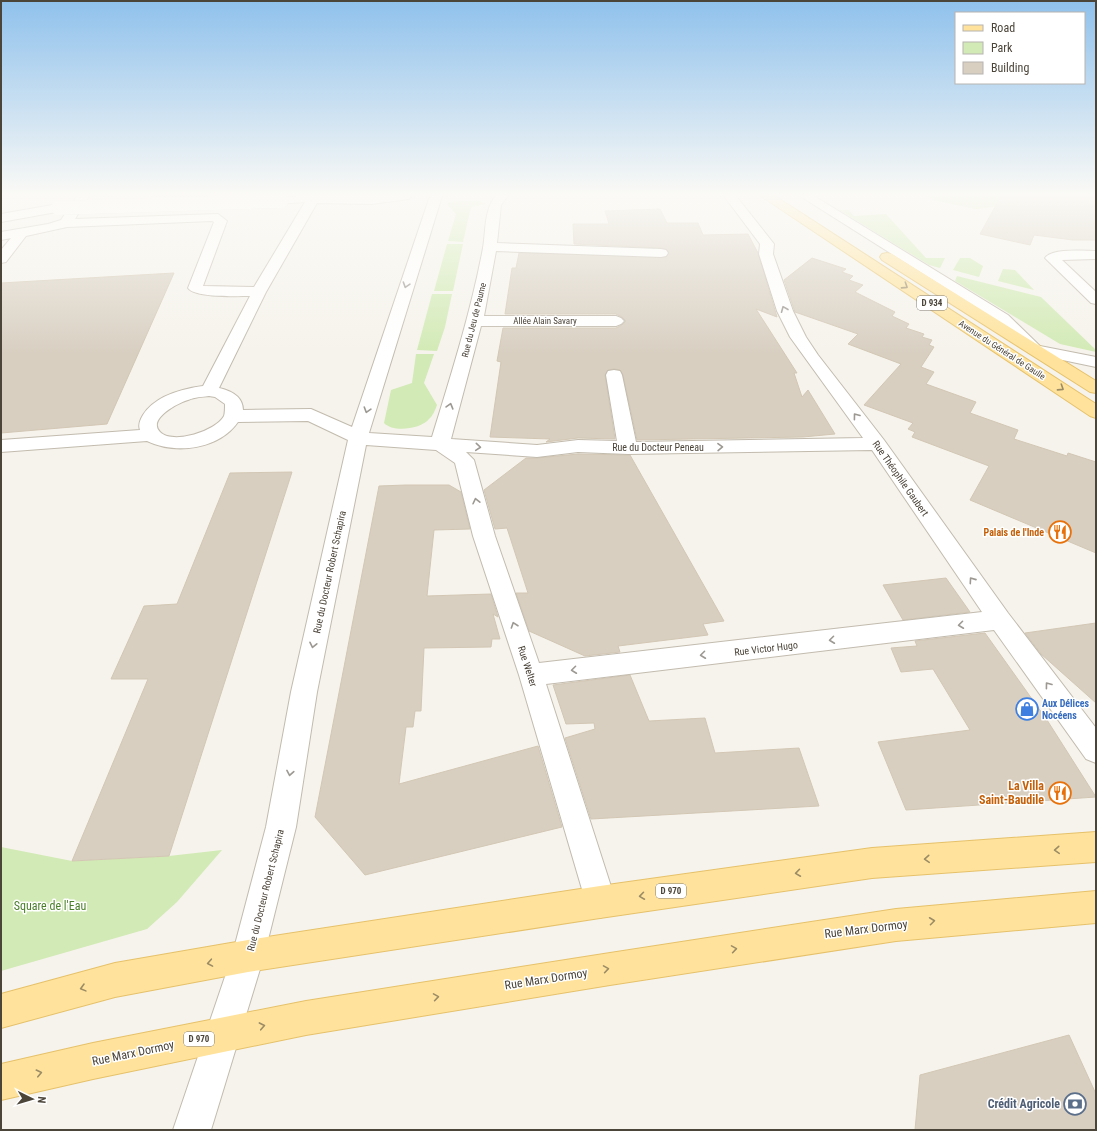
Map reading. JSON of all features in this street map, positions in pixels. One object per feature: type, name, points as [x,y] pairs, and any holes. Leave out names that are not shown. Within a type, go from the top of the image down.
[{"type":"main road","name":"Avenue du Général de Gaulle","points":[[847,249],[1096,412]]},
{"type":"main road","name":"Avenue du Général de Gaulle","points":[[933,280],[1034,350],[1096,388]]},
{"type":"main road","name":"D 970","points":[[1,1011],[115,980],[248,956],[600,902],[872,862],[1096,847]]},
{"type":"main road","name":"Rue Marx Dormoy","points":[[1,1082],[306,1018],[811,937],[940,920],[1096,907]]},
{"type":"street","points":[[1,259],[9,249]]},
{"type":"street","points":[[210,249],[194,288],[201,290],[259,292]]},
{"type":"street","points":[[209,391],[259,292],[284,249]]},
{"type":"street","name":"Rue du Docteur Robert Schapira","points":[[192,1130],[248,956],[281,826],[304,692],[358,438],[417,249]]},
{"type":"street","name":"Rue du Jeu de Paume","points":[[440,444],[475,321],[490,249]]},
{"type":"street","points":[[533,249],[661,254]]},
{"type":"street","name":"Rue Théophile Gaubert","points":[[767,249],[766,254],[785,311],[798,337],[812,358],[877,444],[1000,620],[1096,750]]},
{"type":"street","points":[[883,249],[933,280]]},
{"type":"street","points":[[1096,255],[1057,256],[1052,258],[1096,300]]},
{"type":"street","name":"Allée Alain Savary","points":[[475,321],[616,321]]},
{"type":"street","points":[[1034,350],[1096,362]]},
{"type":"street","points":[[614,375],[628,448]]},
{"type":"street","points":[[209,391],[220,393],[234,402],[234,416],[228,425],[217,433],[188,443],[173,443],[160,440],[152,435],[148,428],[149,421],[153,413],[161,405],[184,394],[209,391]]},
{"type":"street","points":[[234,416],[311,415],[358,438]]},
{"type":"street","points":[[1,446],[152,435]]},
{"type":"street","name":"Rue du Docteur Peneau","points":[[358,438],[537,451],[578,446],[628,448],[877,444]]},
{"type":"street","name":"Rue Welter","points":[[440,444],[464,460],[484,536],[531,675],[600,902]]},
{"type":"street","name":"Rue Victor Hugo","points":[[531,675],[1000,620]]},
{"type":"green space","points":[[446,249],[462,249],[453,291],[434,291]]},
{"type":"green space","points":[[902,249],[918,249],[926,258],[945,258],[940,268],[929,265]]},
{"type":"green space","points":[[960,258],[970,258],[983,266],[979,277],[953,270]]},
{"type":"green space","points":[[1003,269],[1015,270],[1034,290],[998,281]]},
{"type":"green space","points":[[957,276],[1041,297],[1096,350],[1096,352],[1060,344],[955,281]]},
{"type":"green space","points":[[432,294],[452,294],[445,327],[437,351],[417,350]]},
{"type":"green space","points":[[416,354],[434,354],[424,383],[437,405],[434,413],[425,422],[414,427],[400,429],[388,426],[384,423],[391,390],[412,383]]},
{"type":"green space","name":"Square de l'Eau","points":[[1,847],[72,861],[169,856],[222,850],[177,902],[147,929],[1,971]]},
{"type":"building","points":[[666,249],[756,249],[777,317],[756,309],[797,373],[794,373],[802,397],[808,390],[835,434],[803,437],[637,440],[623,375],[620,370],[614,369],[608,370],[605,375],[615,439],[578,438],[546,442],[550,439],[490,437],[501,362],[497,361],[503,328],[616,328],[626,321],[616,314],[505,314],[512,268],[516,268],[519,253],[666,257],[669,252]]},
{"type":"building","points":[[812,258],[846,269],[842,272],[853,276],[849,280],[863,285],[855,292],[895,312],[892,316],[909,324],[906,328],[924,334],[922,337],[932,340],[929,345],[934,347],[921,367],[934,372],[926,384],[976,402],[970,413],[1018,430],[1014,439],[1067,456],[1068,453],[1096,462],[1096,553],[970,500],[989,466],[912,437],[915,432],[908,429],[913,423],[864,405],[901,364],[848,344],[858,334],[795,312],[784,280]]},
{"type":"building","points":[[174,273],[107,424],[1,433],[1,283]]},
{"type":"building","points":[[578,454],[630,455],[724,621],[703,624],[708,635],[618,646],[620,652],[585,656],[529,631],[516,593],[528,593],[507,528],[495,529],[484,490],[526,458]]},
{"type":"building","points":[[292,472],[169,856],[72,861],[148,679],[111,679],[144,606],[177,604],[230,473]]},
{"type":"building","points":[[449,485],[461,492],[470,529],[434,530],[427,596],[491,594],[498,617],[493,614],[500,639],[492,639],[491,647],[424,648],[421,711],[415,711],[413,727],[406,727],[399,784],[538,746],[562,827],[365,875],[315,817],[379,486]]},
{"type":"building","points":[[946,578],[970,612],[903,620],[883,585]]},
{"type":"building","points":[[1096,623],[1096,703],[1041,654],[1025,633]]},
{"type":"building","points":[[985,633],[1047,720],[1096,797],[906,810],[878,742],[970,730],[933,669],[901,672],[891,648],[917,646],[915,641]]},
{"type":"building","points":[[630,675],[649,721],[705,718],[715,753],[799,748],[819,806],[591,819],[565,738],[595,729],[594,723],[566,724],[553,685]]},
{"type":"building","points":[[1069,1035],[1096,1094],[1096,1130],[915,1130],[920,1075]]},
{"type":"place","name":"Palais de l'Inde","points":[[1060,532]]},
{"type":"place","name":"Aux Délices Nocéens","points":[[1027,709]]},
{"type":"place","name":"La Villa Saint-Baudile","points":[[1060,793]]},
{"type":"place","name":"Crédit Agricole","points":[[1075,1104]]}]
